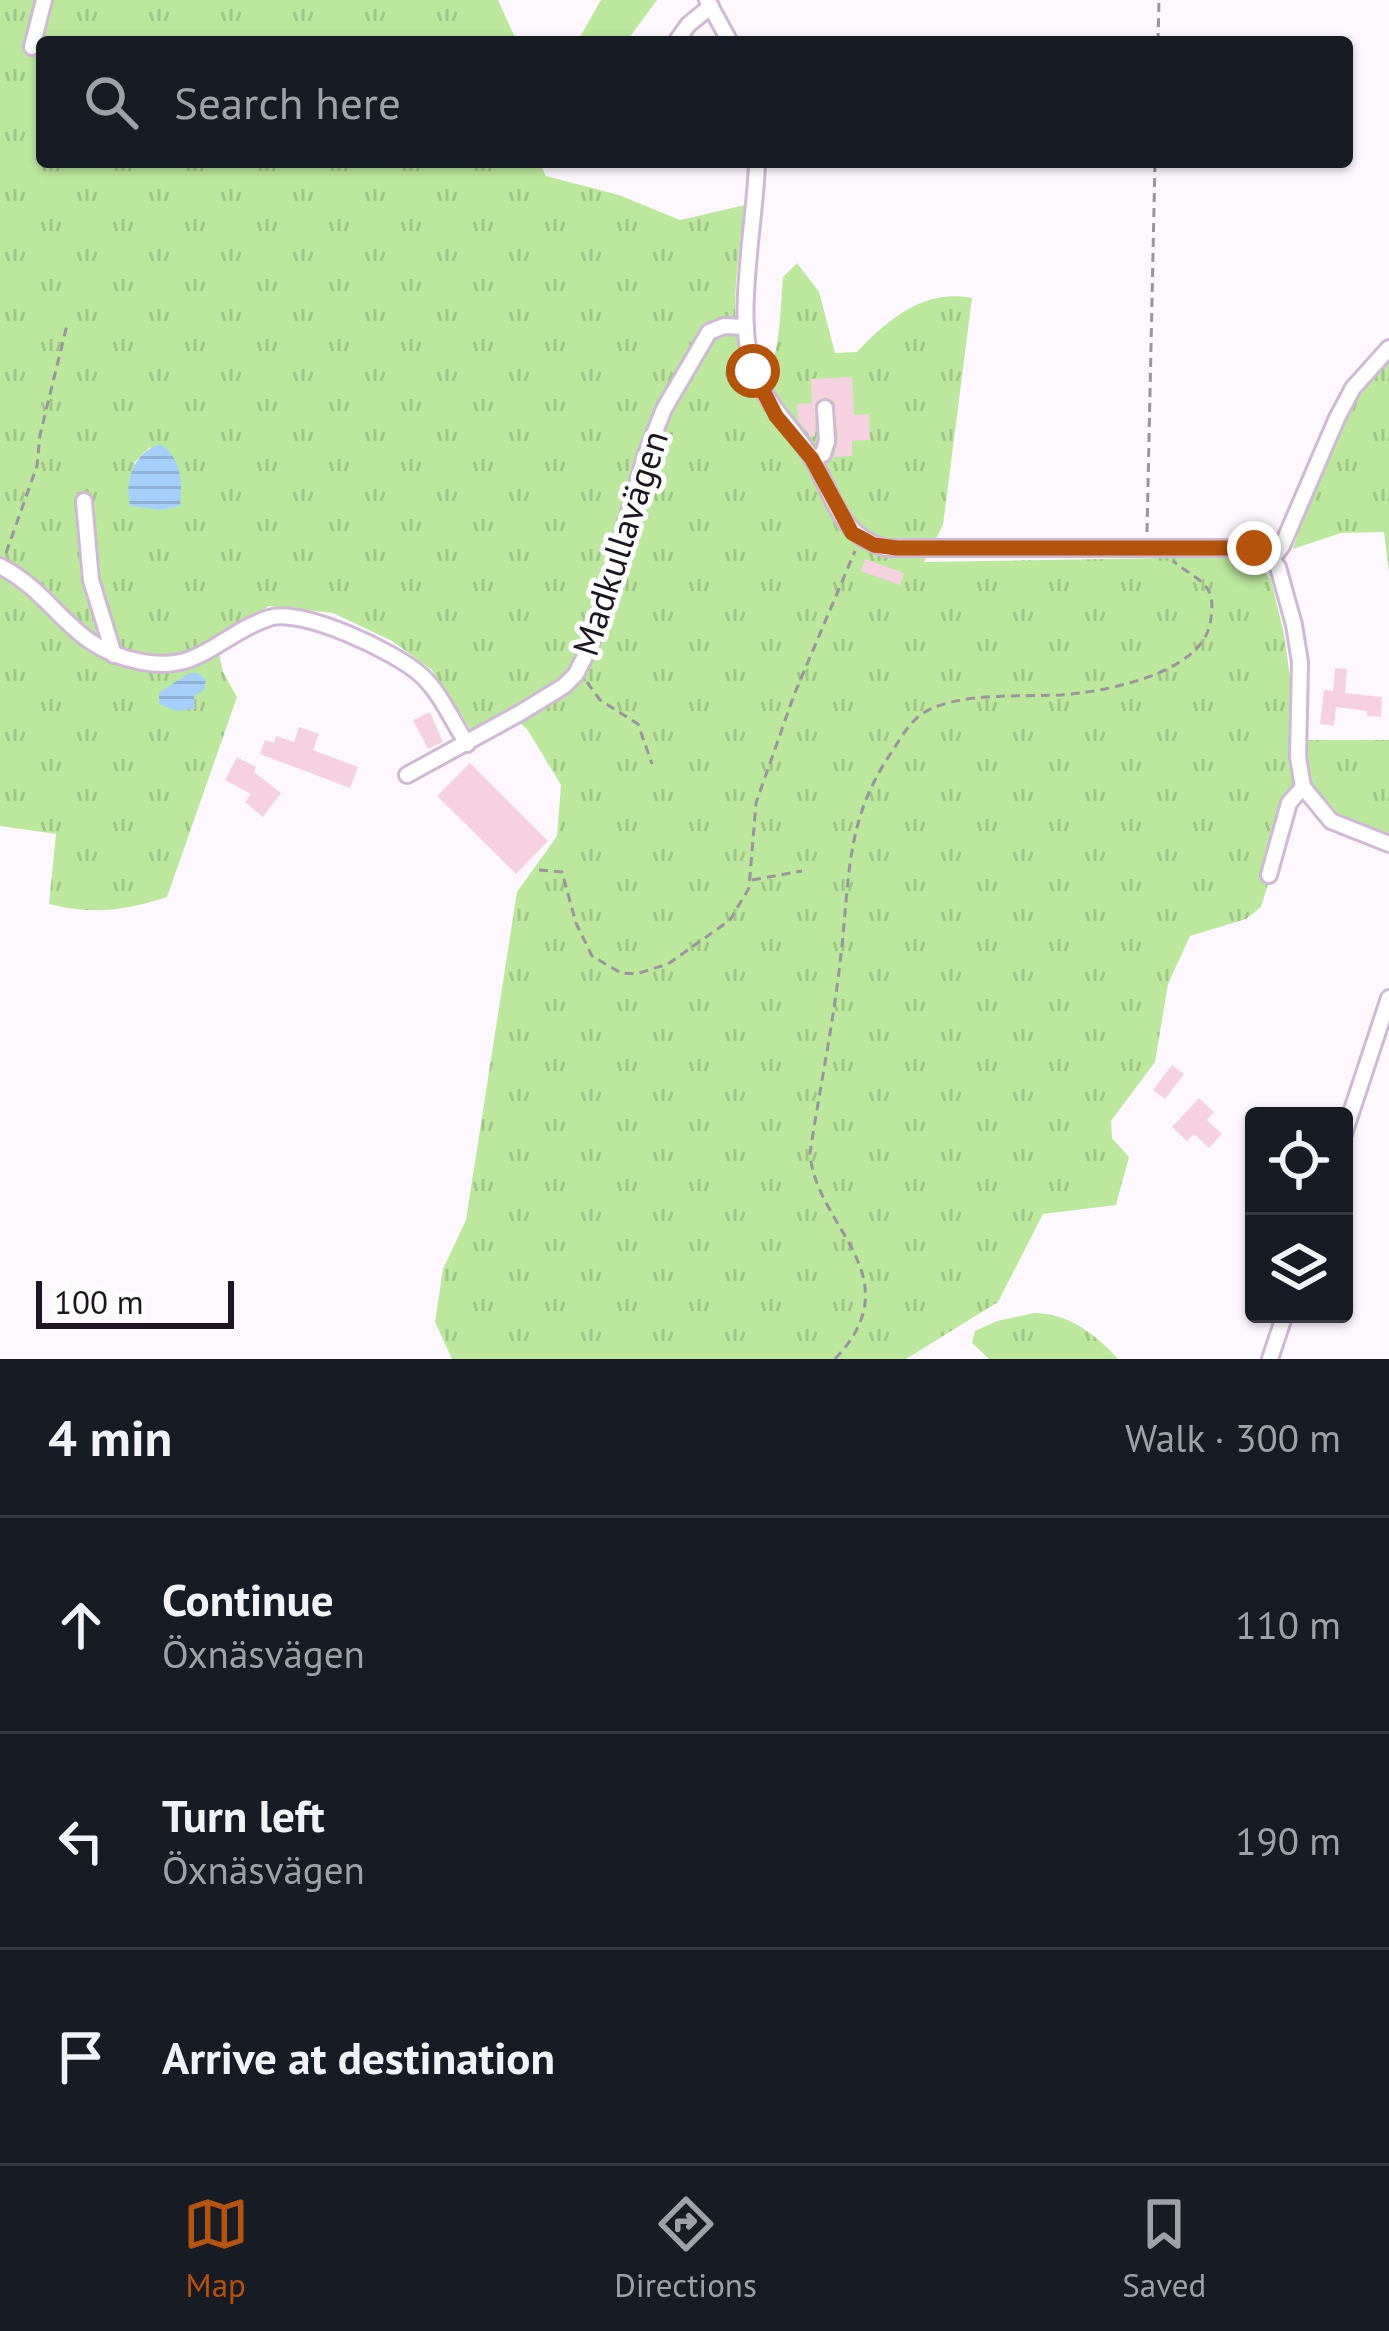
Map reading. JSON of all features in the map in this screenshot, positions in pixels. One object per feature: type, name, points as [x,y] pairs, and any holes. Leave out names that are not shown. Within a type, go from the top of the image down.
[{"type":"street","points":[[32,47],[44,0]]},
{"type":"street","points":[[680,36],[709,3],[727,36]]},
{"type":"street","points":[[757,168],[746,327],[753,371],[776,416],[812,459],[852,533],[897,548],[1254,548],[1272,559],[1288,597],[1299,649],[1298,757],[1303,788],[1331,821],[1389,844]]},
{"type":"street","name":"Madkullavägen","points":[[407,775],[467,744],[564,686],[576,674],[591,644],[645,458],[664,409],[709,332],[724,326],[746,327]]},
{"type":"street","points":[[1272,559],[1353,388],[1389,348]]},
{"type":"street","points":[[812,459],[823,454],[827,441],[824,407]]},
{"type":"street","points":[[84,501],[91,580],[114,655]]},
{"type":"street","points":[[0,566],[33,586],[82,638],[114,655],[157,664],[195,660],[264,619],[285,614],[305,617],[418,672],[467,744]]},
{"type":"street","points":[[1269,875],[1289,803],[1303,788]]},
{"type":"street","points":[[1353,1107],[1389,998]]},
{"type":"street","points":[[1270,1359],[1282,1323]]},
{"type":"path","points":[[1158,36],[1159,0]]},
{"type":"path","points":[[1147,548],[1155,168]]},
{"type":"path","points":[[0,566],[37,466],[67,326]]},
{"type":"path","points":[[539,870],[562,872],[576,923],[592,956],[627,974],[668,964],[715,934],[742,904],[750,879],[756,803],[794,695],[826,627],[844,572],[862,540]]},
{"type":"path","points":[[836,1359],[855,1333],[862,1314],[863,1287],[856,1252],[818,1180],[810,1153],[841,953],[848,860],[868,789],[915,719],[929,710],[955,702],[1108,687],[1147,678],[1187,657],[1207,634],[1213,600],[1205,583],[1175,564],[1170,548]]},
{"type":"path","points":[[576,674],[600,700],[638,724],[652,764]]},
{"type":"path","points":[[750,879],[762,881],[780,872],[802,871]]},
{"type":"green space","points":[[0,0],[498,0],[514,36],[36,36],[36,168],[542,168],[546,176],[619,195],[680,220],[745,205],[736,325],[754,399],[774,356],[783,277],[797,263],[819,292],[835,353],[857,352],[894,318],[922,302],[972,298],[943,525],[924,562],[1224,557],[1257,562],[1271,580],[1284,634],[1295,796],[1261,907],[1246,919],[1190,936],[1168,984],[1155,1062],[1111,1121],[1112,1138],[1129,1157],[1116,1205],[1043,1214],[998,1302],[906,1359],[452,1359],[435,1322],[443,1269],[466,1220],[517,892],[557,836],[561,785],[527,729],[507,713],[472,732],[432,670],[392,641],[333,613],[269,606],[216,640],[223,672],[237,697],[167,897],[108,910],[49,904],[56,834],[0,826]],"holes":[[[150,447],[179,506],[161,510],[134,463]]]},
{"type":"green space","points":[[601,0],[657,0],[630,36],[580,36]]},
{"type":"green space","points":[[1389,359],[1389,573],[1384,532],[1341,533],[1293,549],[1341,422]]},
{"type":"green space","points":[[1305,740],[1389,740],[1389,837],[1353,824],[1321,802],[1308,775]]},
{"type":"green space","points":[[1034,1313],[1080,1327],[1118,1359],[989,1359],[972,1343],[975,1331]]},
{"type":"water","points":[[160,444],[179,470],[180,506],[161,510],[130,506],[133,468]]},
{"type":"water","points":[[189,673],[206,680],[204,690],[194,696],[195,709],[176,711],[159,704],[159,693]]},
{"type":"building","points":[[852,377],[854,415],[869,414],[870,440],[852,441],[852,456],[834,457],[838,440],[834,401],[825,397],[816,402],[815,436],[811,437],[798,420],[797,404],[812,403],[811,379]]},
{"type":"building","points":[[865,559],[904,573],[900,585],[861,571]]},
{"type":"building","points":[[1335,668],[1347,669],[1345,693],[1382,697],[1381,717],[1336,707],[1334,726],[1320,724],[1324,690],[1333,691]]},
{"type":"building","points":[[430,712],[443,742],[428,749],[413,720]]},
{"type":"building","points":[[299,727],[319,734],[313,750],[358,767],[350,788],[260,754],[265,740],[274,743],[276,736],[294,742]]},
{"type":"building","points":[[237,757],[256,767],[254,772],[281,793],[263,817],[245,802],[251,794],[225,780]]},
{"type":"building","points":[[470,763],[548,841],[516,874],[437,796]]},
{"type":"building","points":[[1172,1065],[1184,1074],[1165,1099],[1153,1090]]},
{"type":"building","points":[[1199,1098],[1214,1112],[1207,1120],[1222,1134],[1209,1148],[1194,1134],[1187,1141],[1172,1127]]},
{"type":"route","points":[[753,371],[776,416],[812,459],[852,533],[874,545],[1254,548]]}]
